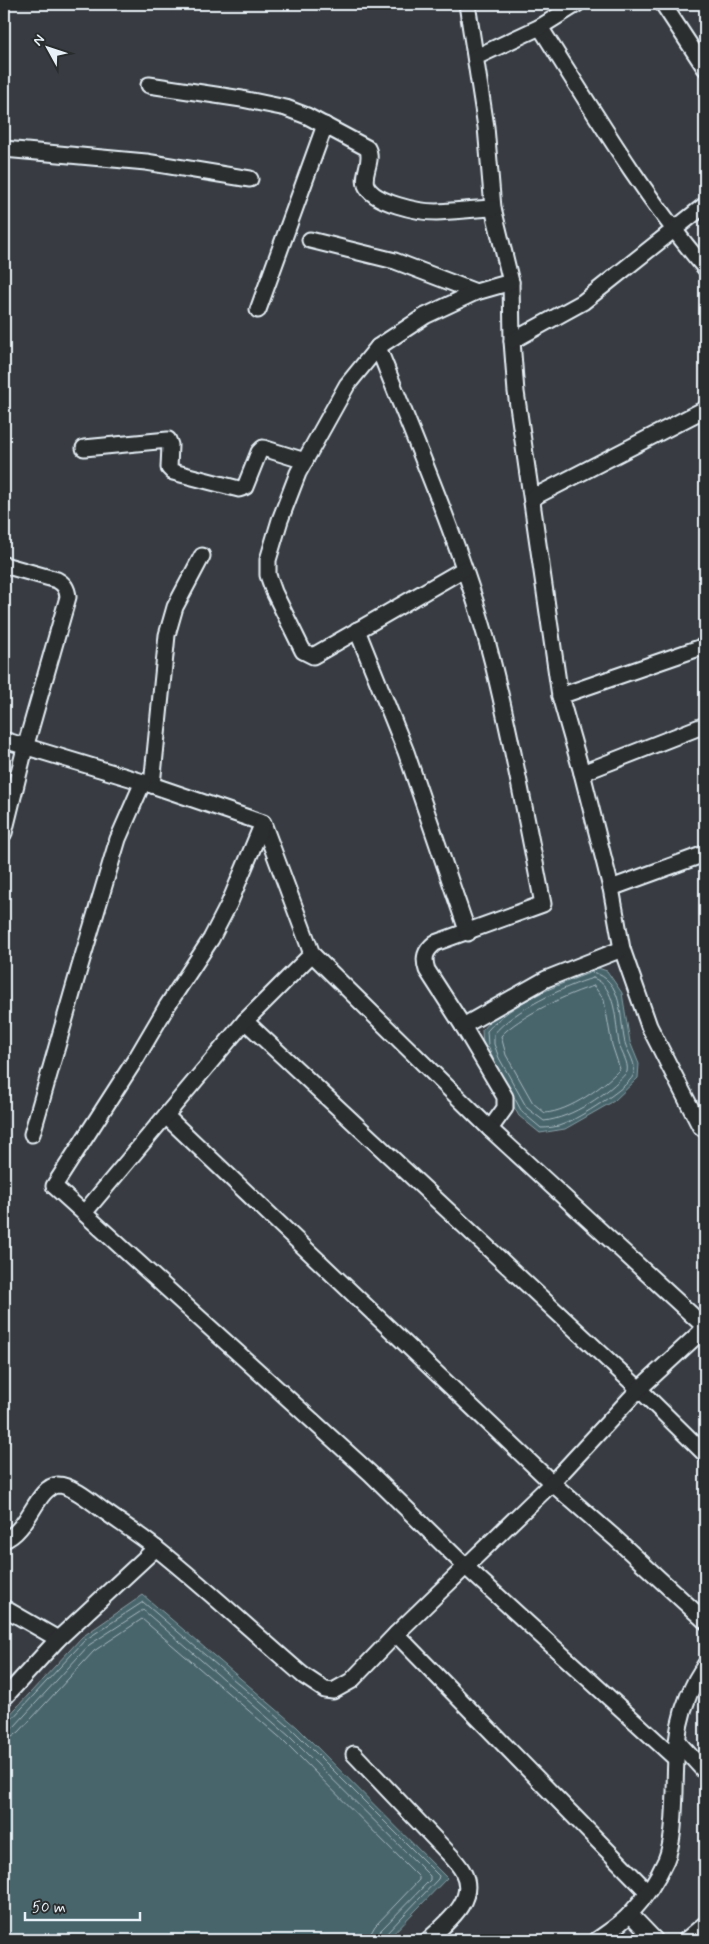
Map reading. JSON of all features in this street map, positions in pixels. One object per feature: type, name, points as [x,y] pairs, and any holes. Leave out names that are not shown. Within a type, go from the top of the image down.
[{"type":"street","points":[[467,4],[486,127],[493,208],[511,282],[512,341],[516,392],[560,696],[611,888],[622,949],[649,1026],[700,1126],[705,1130]]},
{"type":"street","points":[[476,57],[540,28],[577,4]]},
{"type":"street","points":[[663,4],[705,68]]},
{"type":"street","points":[[540,28],[673,230],[705,268]]},
{"type":"street","points":[[150,85],[242,98],[286,108],[325,125],[366,148],[370,156],[366,184],[371,192],[385,201],[423,211],[435,212],[493,208]]},
{"type":"street","points":[[258,310],[325,125]]},
{"type":"street","points":[[4,149],[146,162],[250,179]]},
{"type":"street","points":[[512,341],[583,302],[705,205]]},
{"type":"street","points":[[310,240],[395,261],[476,292]]},
{"type":"street","points":[[464,569],[357,630],[318,655],[310,656],[304,651],[274,592],[268,575],[268,560],[280,520],[298,473],[347,385],[378,347],[425,316],[476,292],[511,282]]},
{"type":"street","points":[[378,347],[464,569],[492,659],[543,904],[468,933],[435,943],[429,948],[424,961],[427,970],[464,1026],[505,1097],[505,1108],[490,1129]]},
{"type":"street","points":[[532,498],[705,409]]},
{"type":"street","points":[[84,448],[168,440],[170,446],[169,468],[173,472],[239,489],[245,487],[259,452],[263,448],[305,461]]},
{"type":"street","points":[[32,1134],[118,839],[147,784],[167,635],[175,607],[202,556]]},
{"type":"street","points":[[4,565],[57,580],[63,583],[68,596],[24,748],[4,833]]},
{"type":"street","points":[[357,630],[406,752],[468,933]]},
{"type":"street","points":[[560,696],[705,646]]},
{"type":"street","points":[[582,773],[705,725]]},
{"type":"street","points":[[4,740],[24,748],[147,784],[263,823]]},
{"type":"street","points":[[4,1540],[21,1529],[43,1493],[58,1485],[67,1487],[82,1495],[156,1548],[304,1676],[325,1690],[334,1691],[351,1681],[396,1634],[552,1483],[639,1390],[705,1328],[490,1129],[312,954],[263,823]]},
{"type":"street","points":[[263,823],[229,904],[211,939],[54,1186],[363,1466],[466,1567],[675,1758]]},
{"type":"street","points":[[611,888],[705,853]]},
{"type":"street","points":[[464,1026],[546,979],[622,949]]},
{"type":"street","points":[[84,1213],[245,1021],[312,954]]},
{"type":"street","points":[[245,1021],[705,1454]]},
{"type":"street","points":[[166,1116],[552,1483],[616,1538],[705,1621]]},
{"type":"street","points":[[4,1698],[58,1639],[156,1548]]},
{"type":"street","points":[[4,1608],[58,1639]]},
{"type":"street","points":[[396,1634],[647,1891]]},
{"type":"street","points":[[597,1940],[630,1914],[661,1870],[667,1857],[674,1817],[676,1741],[681,1713],[693,1682],[705,1665]]},
{"type":"street","points":[[676,1741],[705,1772]]},
{"type":"street","points":[[354,1754],[463,1871],[468,1891],[460,1906],[428,1940]]},
{"type":"street","points":[[630,1914],[656,1940]]},
{"type":"street","points":[[686,1940],[705,1924]]},
{"type":"water","points":[[592,966],[607,971],[622,993],[630,1042],[639,1064],[638,1078],[614,1101],[565,1129],[540,1133],[519,1116],[488,1062],[483,1046],[482,1030],[496,1014],[519,999]]},
{"type":"water","points":[[143,1595],[297,1727],[447,1878],[387,1940],[4,1940],[4,1721],[82,1637]]}]
